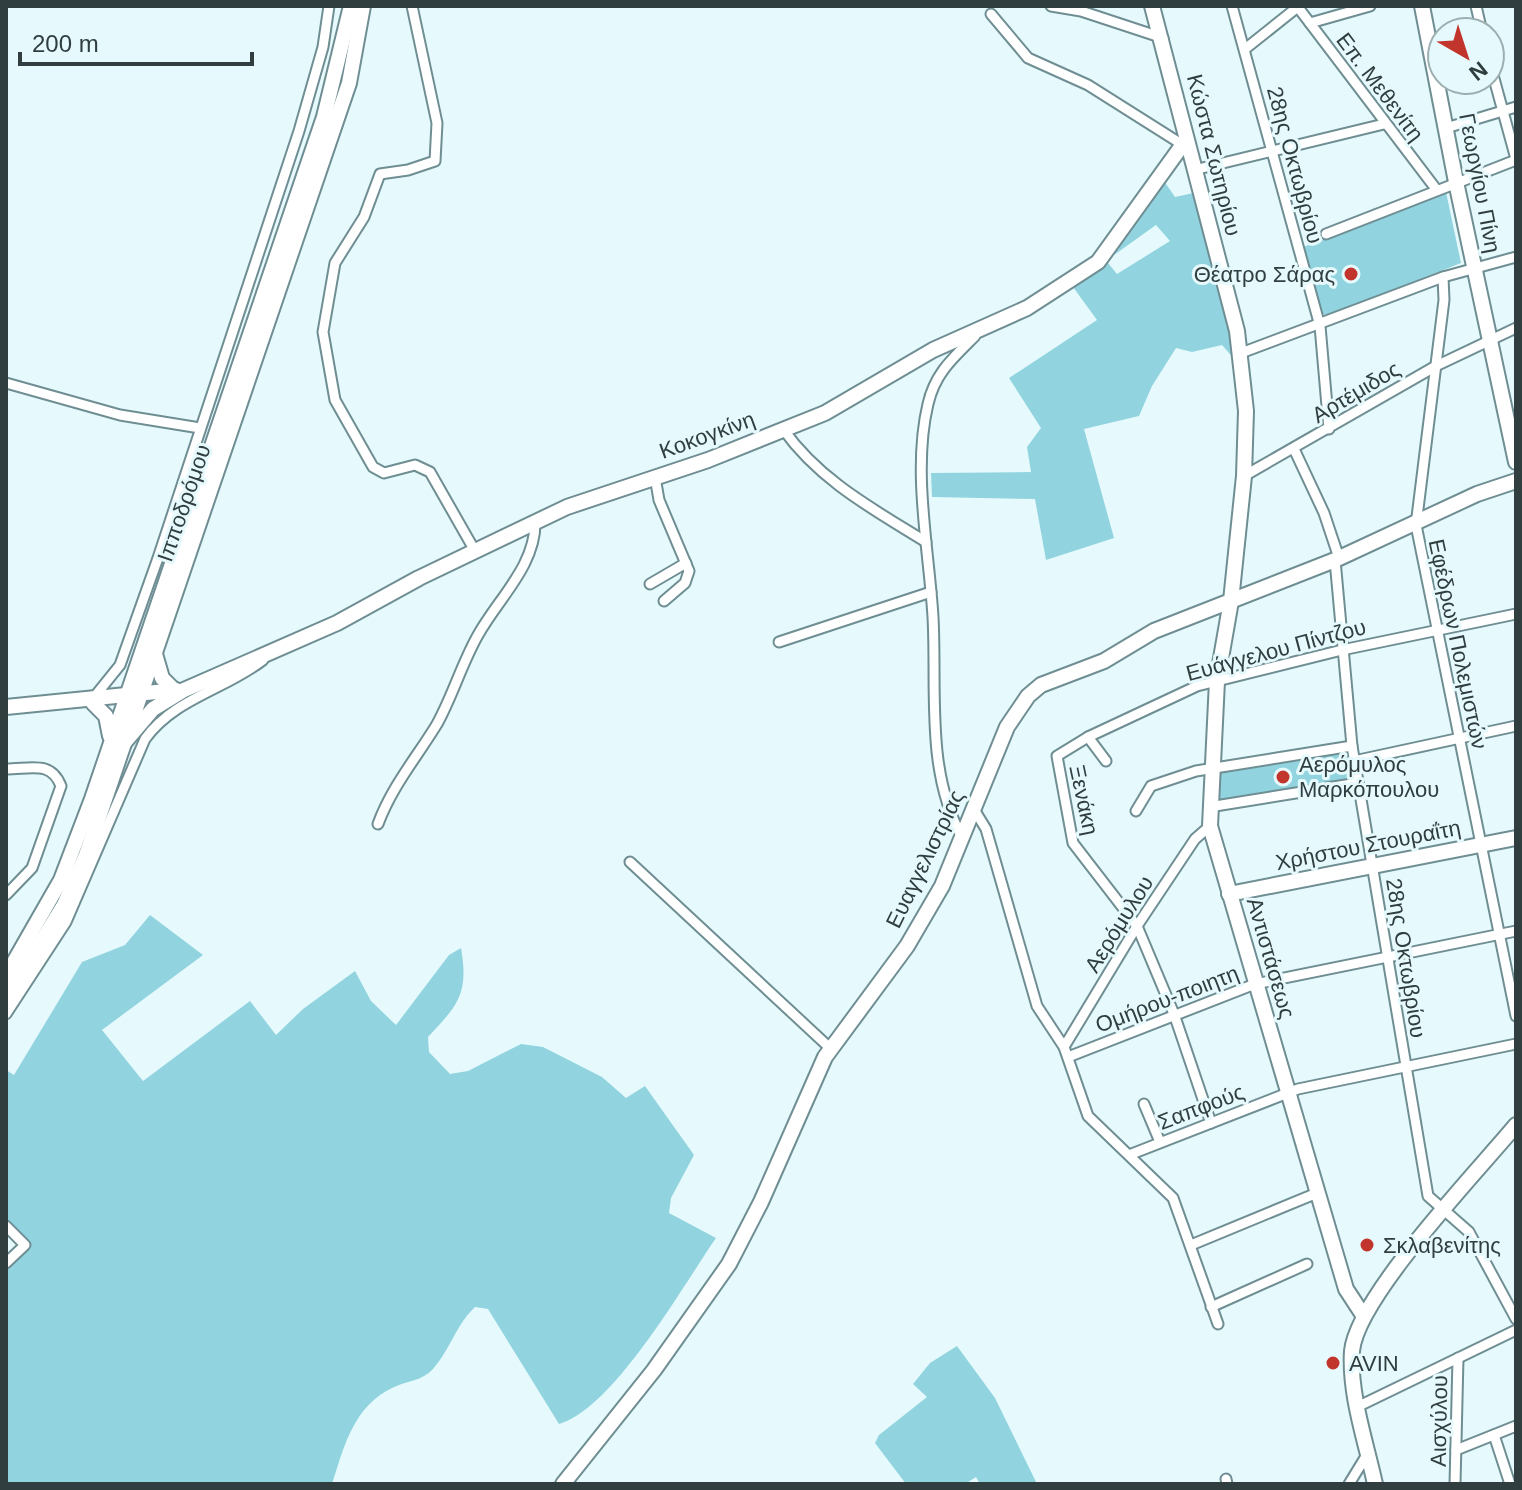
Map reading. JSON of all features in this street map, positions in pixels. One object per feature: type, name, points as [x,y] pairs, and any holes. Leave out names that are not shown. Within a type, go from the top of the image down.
[{"type":"street","points":[[94,700],[124,655],[299,131],[323,47],[329,6]]},
{"type":"street","name":"Ιπποδρόμου","points":[[131,700],[138,658],[324,117],[351,6]]},
{"type":"street","name":"Ιπποδρόμου","points":[[6,999],[39,949],[75,882],[131,700],[155,652],[349,83],[363,6]]},
{"type":"street","points":[[412,6],[437,123],[435,161],[424,167],[380,174],[364,217],[335,263],[323,332],[335,400],[373,467],[384,473],[415,465],[430,472],[475,551]]},
{"type":"street","points":[[1051,6],[1096,15],[1163,38]]},
{"type":"street","name":"Κώστα Σωτηρίου","points":[[1152,6],[1163,38],[1185,142],[1241,353],[1246,411],[1244,476],[1231,601]]},
{"type":"street","name":"28ης Οκτωβρίου","points":[[1232,6],[1275,153],[1320,326],[1329,429]]},
{"type":"street","points":[[1245,49],[1298,6]]},
{"type":"street","name":"Επ. Μεθενίτη","points":[[1298,6],[1436,189]]},
{"type":"street","points":[[1310,23],[1370,6]]},
{"type":"street","name":"Γεωργίου Πίνη","points":[[1422,6],[1488,341],[1516,462]]},
{"type":"street","points":[[991,14],[1028,58],[1088,85],[1185,142]]},
{"type":"street","points":[[1326,234],[1516,160],[1499,96]]},
{"type":"street","points":[[1446,128],[1516,107]]},
{"type":"street","points":[[1194,170],[1275,153],[1384,124]]},
{"type":"street","name":"Κοκογκίνη","points":[[174,694],[337,623],[475,551],[576,503],[783,429],[856,397],[933,350],[1027,308],[1098,262],[1185,142]]},
{"type":"street","points":[[1241,353],[1320,326],[1443,277],[1516,257]]},
{"type":"street","name":"Εφέδρων Πολεμιστών","points":[[1443,277],[1444,300],[1416,525],[1516,1016]]},
{"type":"street","name":"Αρτέμιδος","points":[[1244,476],[1436,366],[1516,328]]},
{"type":"street","points":[[963,839],[948,807],[936,751],[924,433],[927,406],[941,370],[978,329]]},
{"type":"street","points":[[6,383],[120,415],[200,428]]},
{"type":"street","points":[[783,429],[800,453],[824,476],[926,542]]},
{"type":"street","name":"28ης Οκτωβρίου","points":[[1294,449],[1324,513],[1337,559],[1342,650],[1354,761],[1428,1196],[1469,1232],[1516,1319]]},
{"type":"street","points":[[655,477],[659,500],[686,563],[688,577],[664,601]]},
{"type":"street","name":"Ευαγγελιστρίας","points":[[563,1484],[663,1359],[729,1264],[831,1049],[907,946],[942,886],[1011,720],[1035,690],[1056,678],[1104,661],[1154,631],[1337,559],[1416,525],[1477,494],[1516,481]]},
{"type":"street","points":[[378,824],[396,786],[438,721],[478,634],[534,542],[535,522]]},
{"type":"street","points":[[650,584],[686,563]]},
{"type":"street","points":[[779,642],[931,592]]},
{"type":"street","name":"Αντιστάσεως","points":[[1231,601],[1217,681],[1210,826],[1348,1295],[1363,1315]]},
{"type":"street","name":"Ευάγγελου Πίντζου","points":[[1057,756],[1088,737],[1197,686],[1342,650],[1516,614]]},
{"type":"street","points":[[6,1014],[66,922],[145,739],[159,721],[176,707],[246,673],[275,651]]},
{"type":"street","points":[[155,652],[162,678],[174,694]]},
{"type":"street","points":[[94,700],[119,680],[138,658]]},
{"type":"street","points":[[94,700],[109,722],[117,742],[174,694]]},
{"type":"street","points":[[6,707],[72,700],[131,700],[174,694]]},
{"type":"street","points":[[1354,761],[1516,726]]},
{"type":"street","points":[[1088,737],[1106,761]]},
{"type":"street","name":"Ιπποδρόμου","points":[[6,976],[61,880],[117,742]]},
{"type":"street","points":[[1136,811],[1151,786],[1211,768],[1352,746]]},
{"type":"street","name":"Ξενάκη","points":[[1057,756],[1073,843],[1137,926],[1174,1014],[1211,1123]]},
{"type":"street","points":[[6,769],[47,767],[57,774],[61,786],[32,868],[6,895]]},
{"type":"street","points":[[1209,807],[1358,783]]},
{"type":"street","points":[[975,811],[986,829],[1037,1006],[1066,1052],[1088,1116],[1169,1192],[1218,1324]]},
{"type":"street","name":"Αερόμυλου","points":[[1066,1052],[1137,926],[1195,839],[1210,826]]},
{"type":"street","name":"Χρήστου Στουραΐτη","points":[[1229,894],[1516,838]]},
{"type":"street","points":[[630,862],[831,1049]]},
{"type":"street","name":"Ομήρου-ποιητη","points":[[1066,1052],[1255,984],[1516,931]]},
{"type":"street","name":"Σαπφούς","points":[[1129,1155],[1287,1094],[1516,1044]]},
{"type":"street","points":[[1144,1104],[1160,1142]]},
{"type":"street","points":[[1375,1484],[1352,1355],[1363,1315],[1516,1125]]},
{"type":"street","points":[[1191,1245],[1317,1193]]},
{"type":"street","points":[[6,1226],[25,1245],[6,1263]]},
{"type":"street","points":[[1211,1307],[1307,1264]]},
{"type":"street","points":[[1359,1406],[1516,1330]]},
{"type":"street","name":"Αισχύλου","points":[[1455,1484],[1458,1358]]},
{"type":"street","points":[[1456,1450],[1516,1426]]},
{"type":"street","points":[[1494,1435],[1510,1484]]},
{"type":"street","points":[[1349,1484],[1368,1452]]},
{"type":"shaded area","points":[[1164,181],[1175,197],[1198,192],[1235,329],[1235,360],[1222,345],[1192,352],[1176,348],[1152,386],[1139,416],[1084,429],[1114,538],[1046,560],[1035,499],[932,497],[931,473],[1031,472],[1027,447],[1041,428],[1009,378],[1097,320],[1073,287],[1108,263],[1117,274],[1170,241],[1156,225],[1114,255]]},
{"type":"shaded area","points":[[1446,192],[1461,263],[1328,316],[1321,313],[1303,247]]},
{"type":"shaded area","points":[[1348,750],[1353,781],[1218,803],[1218,770]]},
{"type":"shaded area","points":[[150,915],[203,955],[102,1030],[143,1081],[250,1001],[276,1035],[303,1009],[355,971],[371,1001],[396,1025],[449,955],[461,948],[463,977],[459,998],[428,1037],[429,1052],[450,1074],[468,1071],[521,1044],[543,1047],[602,1077],[626,1098],[645,1086],[694,1155],[671,1198],[669,1213],[716,1238],[645,1343],[602,1395],[580,1413],[559,1424],[488,1309],[475,1307],[433,1369],[424,1376],[394,1387],[369,1404],[352,1428],[332,1484],[6,1484],[6,1267],[29,1247],[28,1241],[6,1221],[6,1070],[14,1075],[82,962],[125,945]]},
{"type":"shaded area","points":[[957,1346],[995,1398],[1037,1484],[980,1484],[976,1477],[965,1484],[906,1484],[875,1443],[879,1435],[927,1397],[913,1384],[930,1363]]},
{"type":"place","name":"Θέατρο Σάρας","points":[[1351,274]]},
{"type":"place","name":"Αερόμυλος Μαρκόπουλου","points":[[1283,777]]},
{"type":"place","name":"Σκλαβενίτης","points":[[1367,1245]]},
{"type":"place","name":"AVIN","points":[[1333,1363]]}]
